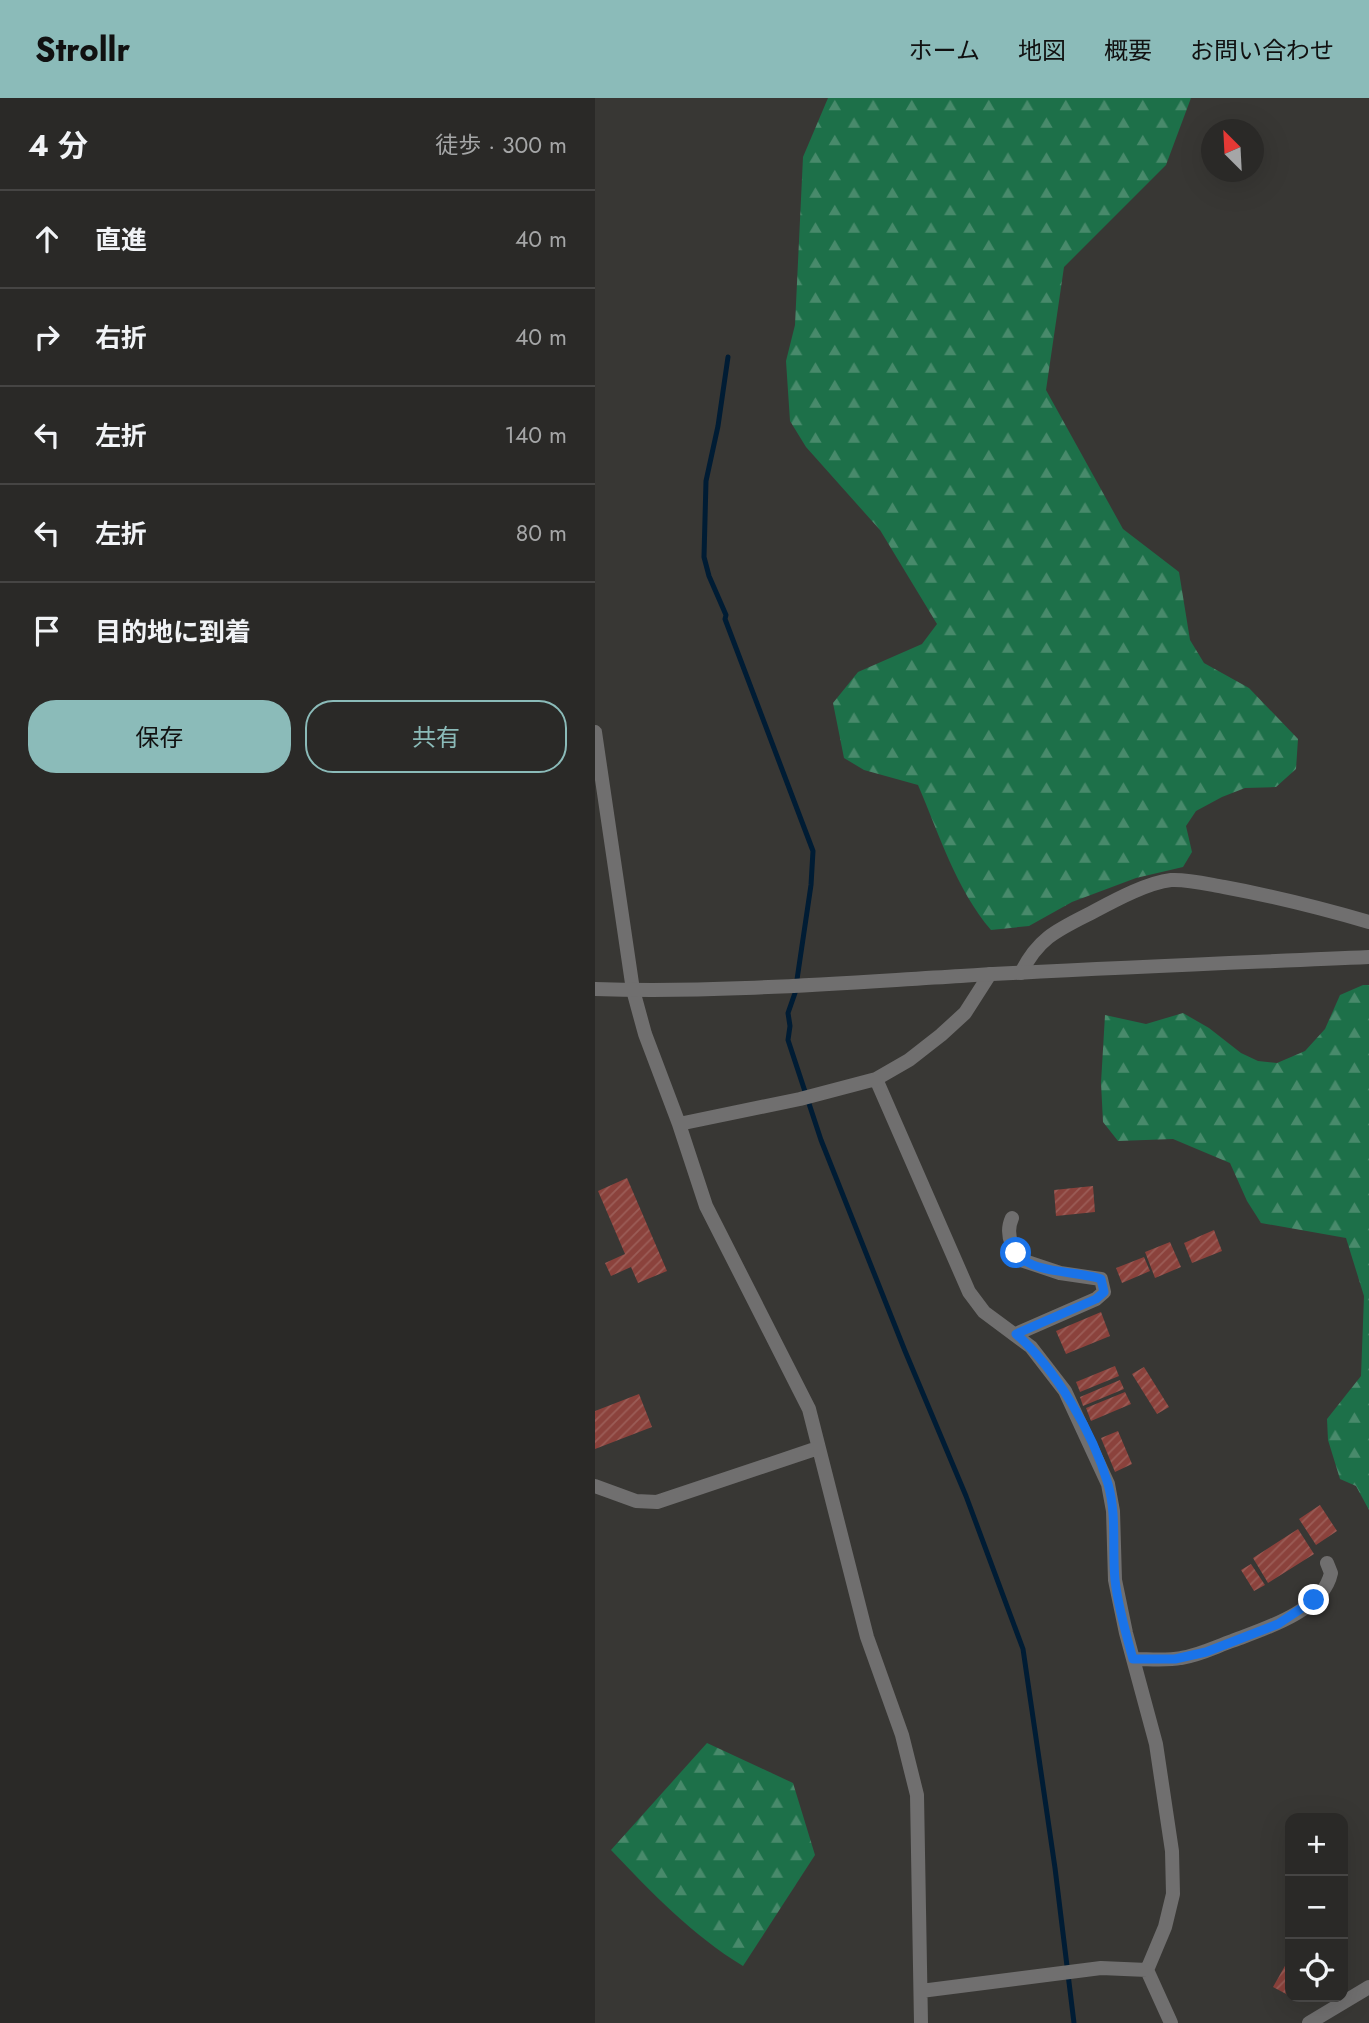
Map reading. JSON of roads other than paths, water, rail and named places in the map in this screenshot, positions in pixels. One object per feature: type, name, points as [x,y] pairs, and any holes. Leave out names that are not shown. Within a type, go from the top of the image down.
[{"type":"street","points":[[595,732],[633,990],[645,1034],[706,1206],[809,1409],[867,1637],[902,1735],[917,1795],[921,2023]]},
{"type":"street","points":[[1021,973],[1031,953],[1063,927],[1109,904],[1171,880],[1263,895],[1369,922]]},
{"type":"street","points":[[595,989],[784,986],[1369,957]]},
{"type":"street","points":[[679,1124],[800,1099],[876,1079],[909,1060],[965,1013],[990,974]]},
{"type":"street","points":[[876,1079],[969,1292],[984,1312],[1031,1347],[1065,1391],[1108,1484],[1113,1511],[1115,1580],[1156,1744],[1172,1851],[1173,1894],[1165,1927],[1147,1970],[1171,2023]]},
{"type":"street","points":[[1012,1218],[1008,1226],[1009,1239],[1021,1260],[1060,1273],[1101,1279],[1104,1292],[1096,1299],[1016,1334]]},
{"type":"street","points":[[595,1486],[636,1501],[657,1502],[818,1448]]},
{"type":"street","points":[[1133,1659],[1183,1658],[1206,1652],[1278,1624],[1323,1591],[1331,1573],[1327,1563]]},
{"type":"street","points":[[921,1991],[1101,1968],[1147,1970]]},
{"type":"street","points":[[1309,2023],[1369,1987]]},
{"type":"waterway","points":[[728,357],[718,426],[706,481],[704,557],[813,851],[811,885],[795,993],[788,1013],[788,1040],[821,1140],[966,1496],[1023,1649],[1055,1868],[1074,2023]]}]
